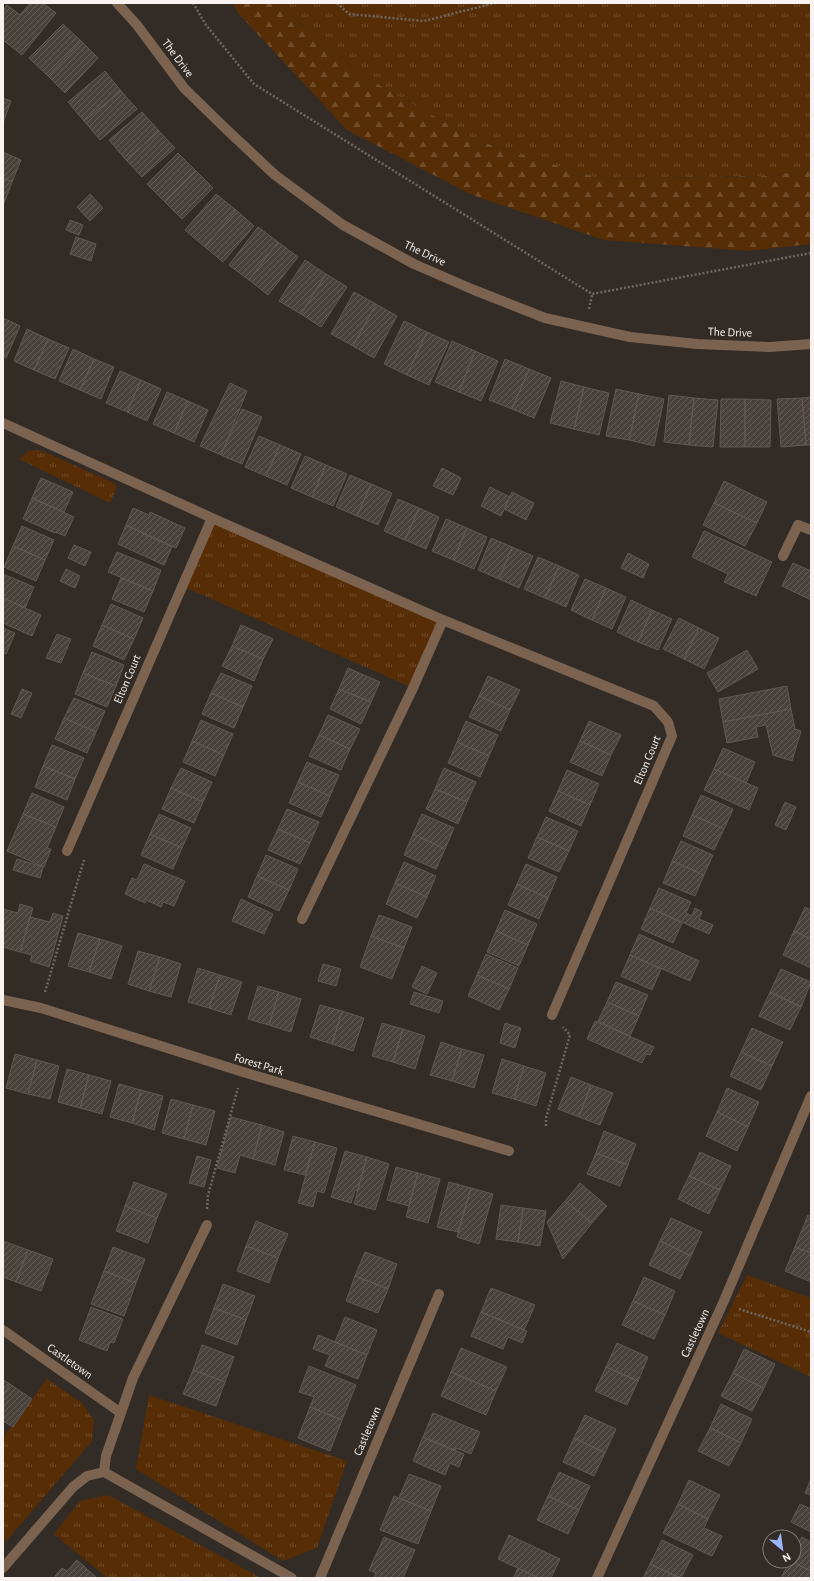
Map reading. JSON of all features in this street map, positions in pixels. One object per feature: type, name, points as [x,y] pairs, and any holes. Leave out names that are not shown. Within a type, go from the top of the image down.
[{"type":"street","name":"The Drive","points":[[117,3],[137,25],[184,88],[275,175],[343,225],[414,264],[545,318],[630,337],[697,344],[770,347],[811,344]]},
{"type":"street","name":"Elton Court","points":[[3,423],[212,518],[443,620],[654,706],[668,722],[672,736],[552,1016]]},
{"type":"street","name":"Elton Court","points":[[67,851],[212,518]]},
{"type":"street","points":[[783,556],[798,525],[811,530]]},
{"type":"street","points":[[302,919],[409,695],[443,620]]},
{"type":"street","name":"Forest Park","points":[[3,1000],[41,1008],[242,1072],[509,1150]]},
{"type":"street","name":"Castletown","points":[[597,1578],[723,1303],[811,1096]]},
{"type":"street","points":[[104,1472],[106,1456],[133,1378],[207,1225]]},
{"type":"street","name":"Castletown","points":[[320,1578],[439,1294]]},
{"type":"street","name":"Castletown","points":[[3,1330],[121,1413]]},
{"type":"street","points":[[3,1568],[73,1487],[87,1476],[104,1472],[292,1578]]},
{"type":"path","points":[[193,3],[206,25],[254,84],[592,294],[811,253]]},
{"type":"path","points":[[337,3],[349,14],[424,21],[495,3]]},
{"type":"path","points":[[41,1008],[84,860],[67,851]]},
{"type":"path","points":[[546,1126],[546,1118],[570,1035],[552,1016]]},
{"type":"path","points":[[207,1225],[208,1195],[242,1072]]},
{"type":"path","points":[[723,1303],[811,1332]]},
{"type":"green space","points":[[232,3],[282,3],[288,12],[365,77],[478,141],[601,179],[769,176],[811,169],[811,244],[749,251],[604,240],[472,195],[347,130],[238,13]]},
{"type":"green space","points":[[282,3],[811,3],[811,169],[769,176],[601,179],[478,141],[365,77],[288,12]]},
{"type":"green space","points":[[37,450],[45,452],[114,483],[117,487],[110,503],[19,459],[28,451]]},
{"type":"green space","points":[[212,518],[443,620],[413,688],[182,586]]},
{"type":"green space","points":[[747,1275],[811,1298],[811,1377],[718,1333]]},
{"type":"green space","points":[[47,1379],[82,1403],[94,1420],[92,1441],[8,1539],[3,1542],[3,1437]]},
{"type":"green space","points":[[149,1395],[347,1461],[317,1548],[283,1561],[136,1469]]},
{"type":"green space","points":[[108,1495],[261,1578],[107,1578],[54,1534],[80,1501]]},
{"type":"building","points":[[30,3],[43,3],[56,13],[22,55],[3,40],[3,11],[7,5],[20,15]]},
{"type":"building","points":[[63,24],[81,41],[48,76],[29,58]]},
{"type":"building","points":[[81,41],[98,58],[65,93],[48,76]]},
{"type":"building","points":[[105,71],[121,91],[84,121],[68,102]]},
{"type":"building","points":[[121,91],[137,109],[100,140],[84,121]]},
{"type":"building","points":[[3,98],[11,101],[3,123]]},
{"type":"building","points":[[142,112],[159,131],[126,160],[109,140]]},
{"type":"building","points":[[159,131],[175,148],[142,177],[126,160]]},
{"type":"building","points":[[3,152],[21,160],[12,182],[3,178]]},
{"type":"building","points":[[178,153],[196,171],[165,202],[147,184]]},
{"type":"building","points":[[196,171],[213,188],[182,219],[165,202]]},
{"type":"building","points":[[3,178],[12,182],[3,206]]},
{"type":"building","points":[[90,194],[103,208],[90,221],[77,207]]},
{"type":"building","points":[[216,194],[236,210],[205,247],[185,230]]},
{"type":"building","points":[[236,210],[254,226],[223,262],[205,247]]},
{"type":"building","points":[[70,220],[83,225],[79,235],[66,230]]},
{"type":"building","points":[[258,227],[278,242],[249,280],[229,265]]},
{"type":"building","points":[[76,237],[96,244],[91,261],[70,254]]},
{"type":"building","points":[[278,242],[298,257],[268,295],[249,280]]},
{"type":"building","points":[[305,260],[326,274],[301,314],[279,301]]},
{"type":"building","points":[[326,274],[347,287],[321,327],[301,314]]},
{"type":"building","points":[[354,292],[376,304],[353,346],[331,334]]},
{"type":"building","points":[[376,304],[397,316],[374,358],[353,346]]},
{"type":"building","points":[[3,318],[20,326],[6,358],[3,356]]},
{"type":"building","points":[[404,321],[427,332],[407,375],[384,364]]},
{"type":"building","points":[[27,329],[48,339],[34,370],[14,361]]},
{"type":"building","points":[[427,332],[449,342],[429,385],[407,375]]},
{"type":"building","points":[[48,339],[69,348],[55,379],[34,370]]},
{"type":"building","points":[[452,341],[475,351],[459,392],[435,382]]},
{"type":"building","points":[[73,349],[94,359],[80,390],[59,381]]},
{"type":"building","points":[[475,351],[498,361],[481,401],[459,392]]},
{"type":"building","points":[[94,359],[114,367],[101,399],[80,390]]},
{"type":"building","points":[[505,359],[529,369],[512,409],[489,400]]},
{"type":"building","points":[[529,369],[551,378],[534,418],[512,409]]},
{"type":"building","points":[[120,371],[141,380],[127,412],[106,403]]},
{"type":"building","points":[[141,380],[161,389],[147,421],[127,412]]},
{"type":"building","points":[[561,381],[584,387],[574,429],[550,423]]},
{"type":"building","points":[[230,383],[247,391],[221,455],[200,446]]},
{"type":"building","points":[[584,387],[609,393],[599,435],[574,429]]},
{"type":"building","points":[[616,389],[639,394],[629,440],[606,436]]},
{"type":"building","points":[[167,392],[188,401],[174,433],[153,424]]},
{"type":"building","points":[[639,394],[664,399],[654,446],[629,440]]},
{"type":"building","points":[[669,395],[694,398],[689,445],[664,442]]},
{"type":"building","points":[[811,397],[811,445],[806,445],[802,398]]},
{"type":"building","points":[[694,398],[718,400],[713,447],[689,445]]},
{"type":"building","points":[[802,398],[806,445],[781,447],[777,399]]},
{"type":"building","points":[[721,399],[745,399],[745,447],[720,447]]},
{"type":"building","points":[[745,399],[771,400],[770,447],[745,447]]},
{"type":"building","points":[[188,401],[208,410],[194,442],[174,433]]},
{"type":"building","points":[[242,409],[262,417],[242,464],[221,455]]},
{"type":"building","points":[[259,436],[280,445],[266,476],[245,467]]},
{"type":"building","points":[[280,445],[301,454],[287,485],[266,476]]},
{"type":"building","points":[[305,456],[326,465],[312,497],[291,488]]},
{"type":"building","points":[[326,465],[347,474],[333,506],[312,497]]},
{"type":"building","points":[[442,468],[461,478],[453,495],[433,486]]},
{"type":"building","points":[[350,475],[371,484],[357,516],[336,507]]},
{"type":"building","points":[[41,478],[73,492],[64,512],[32,498]]},
{"type":"building","points":[[724,481],[767,502],[757,523],[714,503]]},
{"type":"building","points":[[371,484],[392,493],[378,525],[357,516]]},
{"type":"building","points":[[490,487],[510,497],[501,516],[481,506]]},
{"type":"building","points":[[512,492],[534,503],[526,520],[504,509]]},
{"type":"building","points":[[32,498],[74,517],[65,536],[23,519]]},
{"type":"building","points":[[398,499],[419,508],[405,540],[384,531]]},
{"type":"building","points":[[714,503],[757,523],[745,546],[703,525]]},
{"type":"building","points":[[133,508],[149,515],[150,512],[185,528],[176,548],[126,525]]},
{"type":"building","points":[[419,508],[439,517],[426,549],[405,540]]},
{"type":"building","points":[[446,519],[467,528],[453,560],[432,551]]},
{"type":"building","points":[[126,525],[172,547],[164,565],[118,544]]},
{"type":"building","points":[[22,526],[54,540],[45,560],[13,546]]},
{"type":"building","points":[[467,528],[487,537],[474,569],[453,560]]},
{"type":"building","points":[[704,531],[772,562],[756,596],[724,582],[728,574],[692,557]]},
{"type":"building","points":[[491,538],[512,547],[499,579],[478,570]]},
{"type":"building","points":[[74,545],[91,552],[85,566],[68,558]]},
{"type":"building","points":[[13,546],[45,560],[36,581],[4,567]]},
{"type":"building","points":[[512,547],[533,556],[519,588],[499,579]]},
{"type":"building","points":[[117,552],[161,570],[153,591],[108,572]]},
{"type":"building","points":[[628,553],[649,564],[643,578],[621,568]]},
{"type":"building","points":[[538,557],[559,566],[545,598],[524,589]]},
{"type":"building","points":[[793,563],[811,571],[811,600],[782,586]]},
{"type":"building","points":[[559,566],[579,575],[566,607],[545,598]]},
{"type":"building","points":[[66,569],[80,576],[75,588],[60,581]]},
{"type":"building","points":[[3,574],[34,587],[25,608],[3,598]]},
{"type":"building","points":[[121,578],[153,591],[144,612],[112,599]]},
{"type":"building","points":[[585,579],[606,588],[592,620],[571,610]]},
{"type":"building","points":[[606,588],[626,597],[612,629],[592,620]]},
{"type":"building","points":[[3,598],[41,615],[32,636],[3,623]]},
{"type":"building","points":[[631,600],[652,610],[638,642],[617,632]]},
{"type":"building","points":[[111,604],[143,618],[134,639],[102,625]]},
{"type":"building","points":[[652,610],[672,619],[658,650],[638,642]]},
{"type":"building","points":[[679,618],[699,628],[684,659],[663,649]]},
{"type":"building","points":[[102,625],[134,639],[124,660],[93,646]]},
{"type":"building","points":[[241,625],[273,639],[263,659],[232,646]]},
{"type":"building","points":[[3,628],[15,633],[6,654],[3,653]]},
{"type":"building","points":[[699,628],[719,638],[704,669],[684,659]]},
{"type":"building","points":[[57,634],[71,639],[61,663],[46,658]]},
{"type":"building","points":[[232,646],[263,659],[254,681],[222,666]]},
{"type":"building","points":[[747,650],[758,669],[718,692],[707,673]]},
{"type":"building","points":[[92,652],[124,665],[116,686],[83,673]]},
{"type":"building","points":[[348,668],[380,682],[371,702],[339,689]]},
{"type":"building","points":[[83,673],[116,686],[107,707],[75,694]]},
{"type":"building","points":[[221,673],[252,686],[243,707],[211,693]]},
{"type":"building","points":[[488,676],[520,690],[510,710],[479,696]]},
{"type":"building","points":[[787,686],[791,709],[723,722],[719,699]]},
{"type":"building","points":[[22,689],[32,693],[21,718],[11,714]]},
{"type":"building","points":[[339,689],[371,702],[361,724],[330,709]]},
{"type":"building","points":[[211,693],[243,707],[234,728],[202,714]]},
{"type":"building","points":[[479,696],[510,710],[501,731],[469,717]]},
{"type":"building","points":[[74,698],[105,711],[96,732],[64,718]]},
{"type":"building","points":[[791,709],[795,729],[801,731],[792,761],[773,755],[766,725],[756,727],[758,737],[727,743],[723,722]]},
{"type":"building","points":[[328,715],[360,729],[350,749],[319,735]]},
{"type":"building","points":[[64,718],[96,732],[87,753],[55,739]]},
{"type":"building","points":[[201,720],[233,734],[224,755],[192,741]]},
{"type":"building","points":[[466,721],[498,735],[489,756],[457,742]]},
{"type":"building","points":[[589,721],[621,735],[611,755],[580,741]]},
{"type":"building","points":[[319,735],[350,749],[341,770],[309,756]]},
{"type":"building","points":[[192,741],[224,755],[215,776],[183,762]]},
{"type":"building","points":[[580,741],[611,755],[602,776],[570,762]]},
{"type":"building","points":[[457,742],[489,756],[480,777],[448,763]]},
{"type":"building","points":[[52,745],[84,758],[75,779],[43,766]]},
{"type":"building","points":[[723,748],[755,762],[746,783],[714,769]]},
{"type":"building","points":[[307,762],[339,775],[330,796],[298,782]]},
{"type":"building","points":[[43,766],[75,779],[67,800],[35,787]]},
{"type":"building","points":[[181,768],[212,782],[203,802],[171,788]]},
{"type":"building","points":[[444,768],[476,782],[467,802],[435,789]]},
{"type":"building","points":[[714,769],[758,788],[749,810],[704,790]]},
{"type":"building","points":[[567,770],[599,784],[590,805],[558,791]]},
{"type":"building","points":[[298,782],[330,796],[321,817],[289,803]]},
{"type":"building","points":[[171,788],[203,802],[194,823],[162,809]]},
{"type":"building","points":[[435,789],[467,802],[458,824],[426,809]]},
{"type":"building","points":[[558,791],[590,805],[581,826],[549,811]]},
{"type":"building","points":[[32,793],[64,807],[56,827],[23,814]]},
{"type":"building","points":[[701,795],[733,809],[724,829],[692,815]]},
{"type":"building","points":[[785,802],[796,807],[786,830],[775,825]]},
{"type":"building","points":[[287,809],[319,822],[310,843],[278,829]]},
{"type":"building","points":[[23,814],[56,827],[47,848],[51,849],[44,867],[7,851]]},
{"type":"building","points":[[159,814],[191,828],[182,848],[150,834]]},
{"type":"building","points":[[422,814],[454,828],[445,849],[413,834]]},
{"type":"building","points":[[692,815],[724,829],[714,850],[683,836]]},
{"type":"building","points":[[546,817],[578,831],[569,851],[537,837]]},
{"type":"building","points":[[278,829],[310,843],[300,864],[268,850]]},
{"type":"building","points":[[150,834],[182,848],[173,869],[141,855]]},
{"type":"building","points":[[413,834],[445,849],[436,869],[404,855]]},
{"type":"building","points":[[537,837],[569,851],[559,872],[528,858]]},
{"type":"building","points":[[681,841],[713,855],[704,875],[672,861]]},
{"type":"building","points":[[266,855],[298,869],[289,890],[257,876]]},
{"type":"building","points":[[17,859],[43,867],[40,878],[13,870]]},
{"type":"building","points":[[672,861],[704,875],[695,896],[663,883]]},
{"type":"building","points":[[404,862],[436,876],[427,897],[395,883]]},
{"type":"building","points":[[144,864],[185,881],[174,906],[163,902],[161,907],[146,900],[145,903],[125,894],[132,878],[137,880]]},
{"type":"building","points":[[526,864],[557,877],[548,898],[517,884]]},
{"type":"building","points":[[257,876],[289,890],[279,911],[248,897]]},
{"type":"building","points":[[395,883],[427,897],[417,918],[386,904]]},
{"type":"building","points":[[517,884],[548,898],[539,919],[508,905]]},
{"type":"building","points":[[659,888],[691,902],[686,913],[692,916],[695,908],[702,912],[699,919],[713,925],[709,934],[650,908]]},
{"type":"building","points":[[241,899],[273,914],[264,934],[232,921]]},
{"type":"building","points":[[20,904],[33,908],[20,952],[3,947],[3,909],[18,913]]},
{"type":"building","points":[[805,907],[811,910],[811,939],[794,931]]},
{"type":"building","points":[[650,908],[682,923],[673,943],[641,929]]},
{"type":"building","points":[[505,910],[537,924],[528,945],[496,931]]},
{"type":"building","points":[[53,913],[63,916],[49,967],[30,961],[32,955],[20,952],[30,917],[50,922]]},
{"type":"building","points":[[379,915],[412,927],[404,948],[371,936]]},
{"type":"building","points":[[496,931],[528,945],[519,966],[487,952]]},
{"type":"building","points":[[794,931],[811,939],[811,968],[783,955]]},
{"type":"building","points":[[78,933],[100,939],[89,972],[68,966]]},
{"type":"building","points":[[639,934],[699,961],[690,981],[630,955]]},
{"type":"building","points":[[371,936],[404,948],[392,979],[360,967]]},
{"type":"building","points":[[100,939],[122,946],[111,979],[89,972]]},
{"type":"building","points":[[138,951],[160,957],[149,991],[128,984]]},
{"type":"building","points":[[486,954],[518,968],[509,989],[477,975]]},
{"type":"building","points":[[630,955],[661,969],[652,990],[621,976]]},
{"type":"building","points":[[160,957],[181,964],[171,997],[149,991]]},
{"type":"building","points":[[323,964],[341,969],[336,986],[318,981]]},
{"type":"building","points":[[422,966],[437,973],[427,994],[412,987]]},
{"type":"building","points":[[198,968],[220,975],[209,1008],[188,1002]]},
{"type":"building","points":[[781,969],[811,982],[801,1007],[770,992]]},
{"type":"building","points":[[220,975],[242,982],[231,1015],[209,1008]]},
{"type":"building","points":[[477,975],[509,989],[499,1010],[468,996]]},
{"type":"building","points":[[616,982],[648,995],[639,1016],[607,1002]]},
{"type":"building","points":[[258,986],[279,992],[269,1025],[248,1019]]},
{"type":"building","points":[[279,992],[301,999],[291,1032],[269,1025]]},
{"type":"building","points":[[414,992],[443,1001],[439,1013],[410,1004]]},
{"type":"building","points":[[770,992],[801,1007],[790,1030],[759,1016]]},
{"type":"building","points":[[607,1002],[639,1016],[630,1036],[598,1021]]},
{"type":"building","points":[[320,1005],[342,1011],[332,1044],[310,1037]]},
{"type":"building","points":[[342,1011],[364,1018],[353,1051],[332,1044]]},
{"type":"building","points":[[595,1021],[654,1047],[650,1055],[646,1054],[642,1063],[587,1039]]},
{"type":"building","points":[[382,1023],[403,1029],[393,1062],[372,1056]]},
{"type":"building","points":[[505,1023],[521,1028],[515,1048],[500,1043]]},
{"type":"building","points":[[752,1028],[783,1042],[772,1066],[741,1052]]},
{"type":"building","points":[[403,1029],[425,1036],[415,1069],[393,1062]]},
{"type":"building","points":[[441,1042],[462,1049],[452,1081],[430,1075]]},
{"type":"building","points":[[462,1049],[484,1055],[474,1088],[452,1081]]},
{"type":"building","points":[[741,1052],[772,1066],[761,1090],[730,1076]]},
{"type":"building","points":[[15,1054],[37,1060],[28,1094],[6,1088]]},
{"type":"building","points":[[502,1059],[524,1066],[514,1099],[492,1093]]},
{"type":"building","points":[[37,1060],[59,1066],[50,1099],[28,1094]]},
{"type":"building","points":[[524,1066],[546,1073],[536,1106],[514,1099]]},
{"type":"building","points":[[67,1069],[89,1075],[80,1108],[58,1102]]},
{"type":"building","points":[[89,1075],[111,1081],[102,1114],[80,1108]]},
{"type":"building","points":[[571,1077],[591,1085],[579,1117],[558,1109]]},
{"type":"building","points":[[119,1084],[141,1090],[132,1123],[110,1117]]},
{"type":"building","points":[[591,1085],[613,1093],[600,1125],[579,1117]]},
{"type":"building","points":[[727,1088],[759,1102],[748,1127],[717,1112]]},
{"type":"building","points":[[141,1090],[163,1096],[154,1130],[132,1123]]},
{"type":"building","points":[[171,1099],[193,1105],[184,1139],[162,1133]]},
{"type":"building","points":[[193,1105],[215,1111],[206,1145],[184,1139]]},
{"type":"building","points":[[717,1112],[748,1127],[737,1151],[706,1136]]},
{"type":"building","points":[[231,1117],[262,1125],[253,1159],[240,1155],[235,1173],[217,1168]]},
{"type":"building","points":[[262,1125],[284,1132],[275,1165],[253,1159]]},
{"type":"building","points":[[604,1131],[636,1144],[628,1165],[596,1153]]},
{"type":"building","points":[[293,1136],[315,1142],[305,1175],[284,1170]]},
{"type":"building","points":[[315,1142],[337,1148],[324,1193],[317,1191],[313,1207],[298,1203]]},
{"type":"building","points":[[345,1151],[367,1157],[357,1191],[355,1190],[351,1203],[331,1197]]},
{"type":"building","points":[[700,1152],[731,1166],[720,1190],[689,1176]]},
{"type":"building","points":[[596,1153],[628,1165],[620,1186],[587,1174]]},
{"type":"building","points":[[197,1156],[211,1160],[204,1187],[189,1183]]},
{"type":"building","points":[[367,1157],[389,1164],[375,1210],[354,1204]]},
{"type":"building","points":[[396,1167],[418,1173],[409,1206],[387,1200]]},
{"type":"building","points":[[418,1173],[440,1179],[428,1223],[406,1217]]},
{"type":"building","points":[[689,1176],[720,1190],[709,1214],[678,1199]]},
{"type":"building","points":[[134,1182],[167,1194],[157,1218],[125,1206]]},
{"type":"building","points":[[449,1182],[471,1188],[458,1232],[437,1227]]},
{"type":"building","points":[[580,1183],[607,1206],[592,1223],[565,1201]]},
{"type":"building","points":[[471,1188],[493,1194],[479,1244],[457,1237]]},
{"type":"building","points":[[565,1201],[592,1223],[563,1259],[547,1222]]},
{"type":"building","points":[[501,1205],[523,1208],[518,1242],[496,1239]]},
{"type":"building","points":[[125,1206],[157,1218],[148,1243],[116,1231]]},
{"type":"building","points":[[523,1208],[546,1211],[540,1246],[518,1242]]},
{"type":"building","points":[[808,1215],[811,1217],[811,1253],[795,1247]]},
{"type":"building","points":[[671,1218],[702,1232],[691,1256],[660,1241]]},
{"type":"building","points":[[256,1221],[288,1234],[278,1258],[246,1246]]},
{"type":"building","points":[[3,1241],[28,1250],[16,1282],[3,1277]]},
{"type":"building","points":[[660,1241],[691,1256],[680,1279],[649,1265]]},
{"type":"building","points":[[246,1246],[278,1258],[269,1283],[237,1271]]},
{"type":"building","points":[[113,1247],[145,1259],[136,1283],[104,1271]]},
{"type":"building","points":[[795,1247],[811,1253],[811,1282],[785,1271]]},
{"type":"building","points":[[28,1250],[53,1259],[41,1291],[16,1282]]},
{"type":"building","points":[[365,1252],[397,1264],[388,1289],[355,1276]]},
{"type":"building","points":[[104,1271],[136,1283],[124,1316],[91,1304]]},
{"type":"building","points":[[355,1276],[388,1289],[378,1313],[346,1301]]},
{"type":"building","points":[[644,1277],[675,1291],[665,1315],[633,1301]]},
{"type":"building","points":[[223,1284],[255,1296],[246,1320],[214,1308]]},
{"type":"building","points":[[491,1288],[535,1305],[524,1330],[481,1312]]},
{"type":"building","points":[[633,1301],[665,1315],[654,1339],[622,1325]]},
{"type":"building","points":[[91,1307],[123,1319],[114,1343],[110,1342],[107,1351],[79,1340]]},
{"type":"building","points":[[214,1308],[246,1320],[237,1345],[205,1333]]},
{"type":"building","points":[[481,1312],[527,1331],[522,1343],[508,1337],[503,1349],[471,1336]]},
{"type":"building","points":[[345,1317],[377,1330],[367,1355],[335,1342]]},
{"type":"building","points":[[318,1335],[367,1355],[358,1379],[325,1366],[330,1355],[313,1349]]},
{"type":"building","points":[[617,1343],[648,1357],[638,1381],[606,1367]]},
{"type":"building","points":[[202,1345],[234,1357],[225,1382],[193,1370]]},
{"type":"building","points":[[461,1348],[507,1367],[496,1391],[451,1372]]},
{"type":"building","points":[[744,1349],[775,1364],[764,1388],[733,1373]]},
{"type":"building","points":[[309,1366],[356,1385],[342,1420],[310,1407],[314,1397],[299,1392]]},
{"type":"building","points":[[606,1367],[638,1381],[627,1405],[595,1391]]},
{"type":"building","points":[[193,1370],[225,1382],[216,1406],[183,1394]]},
{"type":"building","points":[[451,1372],[496,1391],[486,1415],[441,1396]]},
{"type":"building","points":[[733,1373],[764,1388],[752,1411],[721,1396]]},
{"type":"building","points":[[3,1380],[10,1384],[3,1395]]},
{"type":"building","points":[[10,1384],[32,1399],[13,1427],[3,1421],[3,1395]]},
{"type":"building","points":[[721,1404],[752,1419],[741,1443],[710,1428]]},
{"type":"building","points":[[310,1407],[342,1420],[330,1451],[298,1438]]},
{"type":"building","points":[[433,1413],[480,1432],[471,1454],[456,1448],[455,1451],[423,1437]]},
{"type":"building","points":[[585,1415],[616,1429],[605,1453],[574,1438]]},
{"type":"building","points":[[710,1428],[741,1443],[729,1466],[698,1451]]},
{"type":"building","points":[[423,1437],[464,1454],[459,1467],[450,1463],[445,1475],[413,1461]]},
{"type":"building","points":[[574,1438],[605,1453],[594,1476],[563,1462]]},
{"type":"building","points":[[559,1472],[590,1486],[579,1510],[548,1496]]},
{"type":"building","points":[[409,1474],[441,1486],[431,1511],[399,1498]]},
{"type":"building","points":[[811,1479],[811,1495],[805,1493]]},
{"type":"building","points":[[689,1480],[720,1495],[708,1519],[678,1504]]},
{"type":"building","points":[[394,1496],[431,1511],[418,1544],[380,1530]]},
{"type":"building","points":[[548,1496],[579,1510],[568,1534],[537,1520]]},
{"type":"building","points":[[678,1504],[708,1519],[704,1528],[722,1536],[712,1556],[663,1533]]},
{"type":"building","points":[[800,1504],[811,1509],[811,1532],[791,1522]]},
{"type":"building","points":[[509,1535],[560,1559],[551,1578],[539,1578],[498,1559]]},
{"type":"building","points":[[384,1537],[415,1550],[403,1578],[374,1578],[376,1573],[369,1570]]},
{"type":"building","points":[[802,1537],[811,1542],[811,1571],[802,1566]]},
{"type":"building","points":[[662,1540],[693,1555],[681,1578],[650,1564]]},
{"type":"building","points":[[77,1560],[97,1578],[57,1578],[55,1576],[62,1568],[67,1571]]},
{"type":"building","points":[[650,1564],[679,1578],[643,1578]]},
{"type":"building","points":[[802,1567],[811,1571],[811,1578],[781,1578],[786,1569],[802,1569]]},
{"type":"building","points":[[518,1568],[539,1578],[513,1578]]}]
